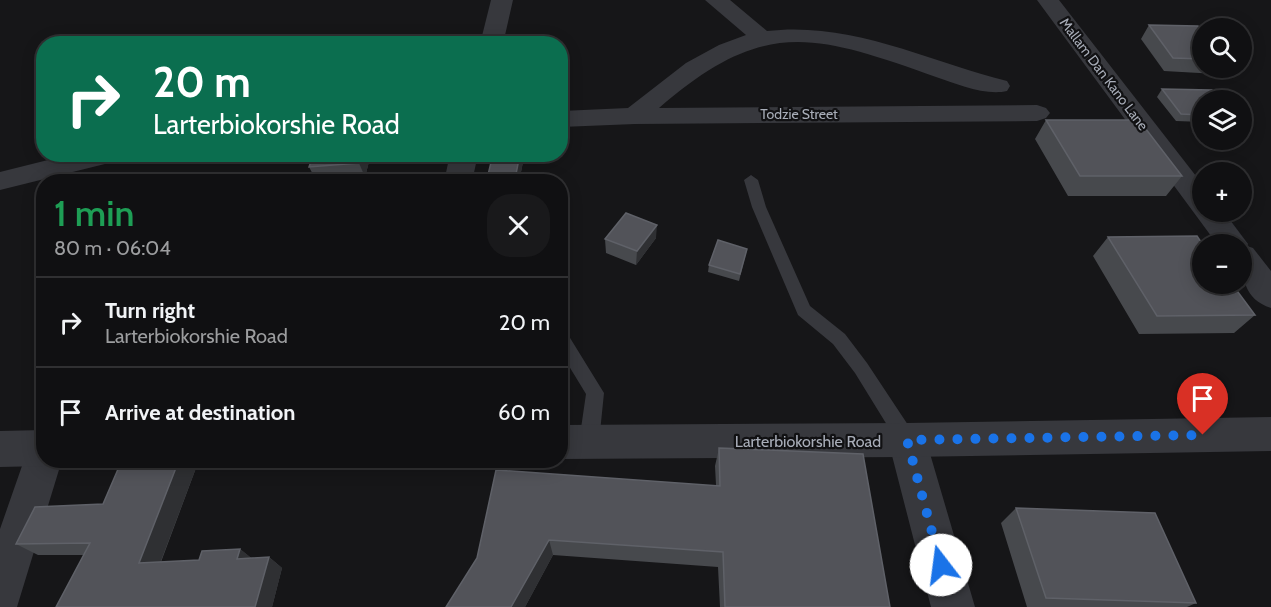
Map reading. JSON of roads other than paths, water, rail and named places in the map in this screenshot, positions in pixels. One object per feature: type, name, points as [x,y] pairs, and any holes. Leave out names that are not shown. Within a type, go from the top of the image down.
[{"type":"street","points":[[493,36],[502,0]]},
{"type":"street","points":[[716,0],[734,12],[762,38]]},
{"type":"street","name":"Mallam Dan Kano Lane","points":[[1048,0],[1192,190]]},
{"type":"street","points":[[635,116],[664,90],[711,58],[739,45],[762,38],[820,36],[848,40],[952,74],[998,86]]},
{"type":"street","name":"Todzie Street","points":[[568,119],[635,116],[1037,113]]},
{"type":"street","points":[[0,181],[78,162]]},
{"type":"street","points":[[1216,222],[1225,234]]},
{"type":"street","points":[[1252,269],[1271,295]]},
{"type":"street","name":"Larterbiokorshie Road","points":[[575,442],[907,440],[1271,434]]},
{"type":"street","points":[[907,440],[952,607]]},
{"type":"street","points":[[0,449],[36,448]]},
{"type":"street","points":[[0,594],[40,468]]},
{"type":"lane","points":[[751,180],[759,207],[804,310],[839,339],[861,368],[907,440]]},
{"type":"lane","points":[[568,350],[594,393],[575,442]]}]
